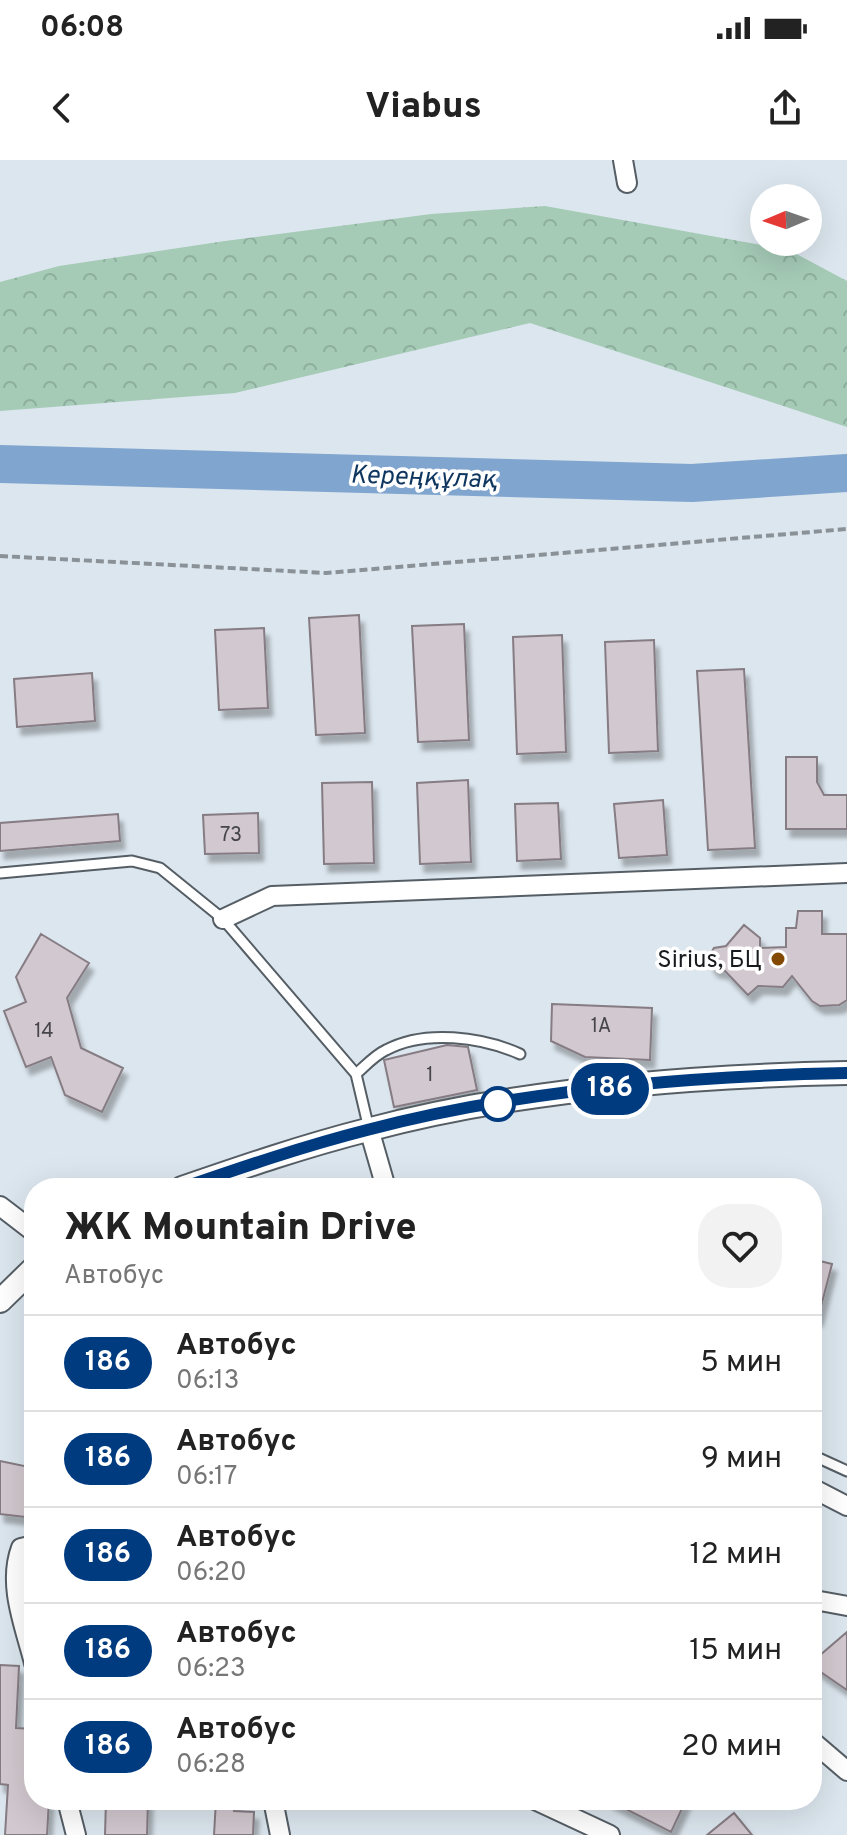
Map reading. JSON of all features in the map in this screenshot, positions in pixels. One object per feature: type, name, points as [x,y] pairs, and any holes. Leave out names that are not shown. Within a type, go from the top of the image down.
[{"type":"street","points":[[623,160],[627,183]]},
{"type":"street","points":[[223,919],[272,896],[847,873]]},
{"type":"street","points":[[214,1178],[369,1129],[469,1108],[693,1080],[847,1073]]},
{"type":"street","points":[[369,1129],[383,1178]]},
{"type":"street","points":[[0,1206],[24,1224]]},
{"type":"street","points":[[0,1301],[24,1278]]},
{"type":"street","points":[[822,1493],[847,1506]]},
{"type":"street","points":[[0,1556],[24,1547]]},
{"type":"street","points":[[24,1550],[15,1563],[15,1580],[24,1619]]},
{"type":"street","points":[[822,1601],[847,1606]]},
{"type":"street","points":[[822,1750],[847,1771]]},
{"type":"street","points":[[70,1810],[76,1835]]},
{"type":"street","points":[[275,1810],[280,1835]]},
{"type":"street","points":[[556,1810],[610,1835]]},
{"type":"lane","points":[[0,873],[132,861],[160,868],[223,919],[356,1074],[369,1129]]},
{"type":"lane","points":[[356,1074],[385,1050],[415,1040],[438,1038],[498,1044],[520,1054]]},
{"type":"lane","points":[[822,1460],[847,1471]]},
{"type":"path","points":[[0,556],[326,573],[847,529]]},
{"type":"green space","points":[[545,206],[750,243],[750,256],[800,256],[847,281],[847,427],[530,323],[235,393],[0,411],[0,282],[59,266],[431,214]]},
{"type":"building","points":[[359,615],[365,733],[316,735],[309,618]]},
{"type":"building","points":[[464,624],[469,740],[418,742],[412,626]]},
{"type":"building","points":[[264,628],[268,708],[219,710],[215,630]]},
{"type":"building","points":[[562,635],[566,752],[517,754],[513,637]]},
{"type":"building","points":[[654,640],[658,751],[609,753],[605,642]]},
{"type":"building","points":[[744,669],[755,848],[708,850],[697,671]]},
{"type":"building","points":[[92,673],[95,721],[17,727],[14,679]]},
{"type":"building","points":[[786,757],[817,757],[817,782],[824,795],[847,795],[847,829],[786,829]]},
{"type":"building","points":[[468,780],[471,862],[420,864],[417,783]]},
{"type":"building","points":[[372,782],[374,863],[324,864],[322,783]]},
{"type":"building","points":[[663,800],[667,855],[619,858],[614,804]]},
{"type":"building","points":[[558,803],[561,859],[517,861],[515,804]]},
{"type":"building","points":[[258,813],[259,853],[205,854],[203,815]]},
{"type":"building","points":[[118,814],[120,841],[0,851],[0,823]]},
{"type":"building","name":"Sirius, БЦ","points":[[798,911],[822,911],[822,934],[847,934],[847,1000],[839,1005],[820,1006],[812,1001],[792,976],[783,987],[758,986],[748,995],[725,971],[714,969],[709,962],[714,948],[726,946],[744,925],[760,938],[760,948],[786,947],[786,928],[796,928]]},
{"type":"building","points":[[41,934],[89,963],[67,998],[81,1048],[123,1068],[102,1112],[65,1095],[51,1057],[26,1067],[4,1011],[26,1002],[16,977]]},
{"type":"building","points":[[552,1004],[652,1008],[650,1060],[585,1057],[551,1041]]},
{"type":"building","points":[[447,1045],[468,1047],[477,1090],[394,1107],[384,1060]]},
{"type":"building","points":[[822,1262],[832,1264],[822,1303]]},
{"type":"building","points":[[0,1461],[24,1466],[24,1517],[0,1514]]},
{"type":"building","points":[[847,1632],[847,1690],[822,1673],[822,1653]]},
{"type":"building","points":[[0,1665],[19,1666],[16,1728],[24,1728],[24,1810],[48,1810],[47,1835],[5,1835],[8,1785],[0,1784]]},
{"type":"building","points":[[106,1810],[148,1810],[147,1835],[105,1835]]},
{"type":"building","points":[[215,1810],[254,1812],[253,1835],[214,1835]]},
{"type":"building","points":[[628,1810],[681,1810],[671,1832]]},
{"type":"building","points":[[734,1813],[752,1835],[707,1835]]},
{"type":"waterway","name":"Кереңқұлақ","points":[[0,464],[692,483],[847,473]]},
{"type":"bus line","name":"186","points":[[212,1178],[369,1129],[469,1108],[693,1080],[847,1073]]},
{"type":"place","name":"Sirius, БЦ","points":[[778,959]]}]
